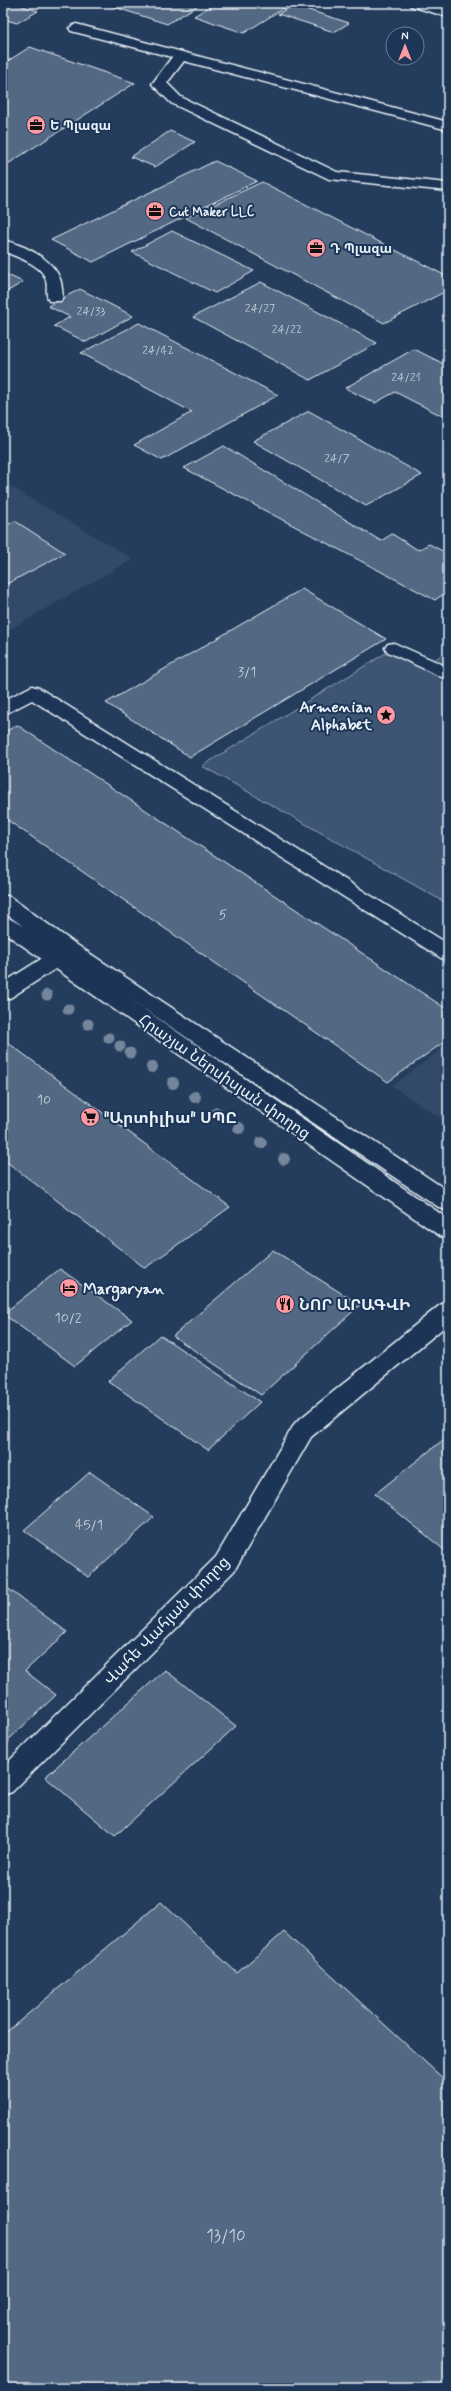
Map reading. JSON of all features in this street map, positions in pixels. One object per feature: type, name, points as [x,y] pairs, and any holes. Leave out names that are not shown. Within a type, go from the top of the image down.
[{"type":"street","points":[[416,3],[448,13]]},
{"type":"street","points":[[76,28],[448,126]]},
{"type":"street","points":[[180,56],[159,84],[176,100],[334,176],[448,187]]},
{"type":"street","points":[[3,245],[45,265],[54,280],[55,298]]},
{"type":"street","points":[[394,648],[448,674]]},
{"type":"street","points":[[3,709],[32,692],[448,953]]},
{"type":"street","name":"Հրաչյա Ներսիսյան փողոց","points":[[3,902],[70,950],[448,1202]]},
{"type":"street","name":"Հրաչյա Ներսիսյան փողոց","points":[[3,922],[448,1230]]},
{"type":"street","points":[[3,993],[56,958]]},
{"type":"street","name":"Վահե Վահյան փողոց","points":[[3,1784],[225,1564],[303,1430],[448,1311]]},
{"type":"shaded area","points":[[3,482],[133,559],[3,633]]},
{"type":"shaded area","points":[[394,648],[428,664],[448,651],[448,904],[202,766]]},
{"type":"shaded area","points":[[448,1044],[448,1123],[392,1086]]},
{"type":"building","points":[[3,3],[14,3],[38,11],[17,23],[3,19]]},
{"type":"building","points":[[102,3],[202,3],[167,24]]},
{"type":"building","points":[[216,3],[292,3],[244,33],[194,16]]},
{"type":"building","points":[[293,5],[349,23],[334,32],[278,14]]},
{"type":"building","name":"Ե Պլազա","points":[[30,47],[135,83],[3,167],[3,64]]},
{"type":"building","points":[[170,131],[195,142],[155,167],[131,157]]},
{"type":"building","name":"Cut Maker LLC","points":[[215,161],[257,181],[93,262],[51,240]]},
{"type":"building","name":"Դ Պլազա","points":[[262,182],[448,277],[448,290],[384,323],[186,218]]},
{"type":"building","points":[[172,231],[254,271],[215,293],[132,252]]},
{"type":"building","points":[[3,273],[23,282],[3,294]]},
{"type":"building","points":[[261,282],[377,343],[310,380],[193,317]]},
{"type":"building","points":[[80,289],[133,316],[86,342],[54,326],[70,317],[48,306]]},
{"type":"building","points":[[139,323],[278,395],[162,460],[134,445],[192,412],[81,353]]},
{"type":"building","points":[[414,349],[448,366],[448,419],[395,392],[375,403],[345,388]]},
{"type":"building","points":[[309,411],[422,475],[366,506],[253,441]]},
{"type":"building","points":[[224,446],[381,541],[392,534],[418,550],[429,544],[448,554],[448,591],[435,600],[184,468]]},
{"type":"building","points":[[15,521],[65,553],[3,586],[3,527]]},
{"type":"building","points":[[302,589],[386,639],[190,757],[106,703]]},
{"type":"building","points":[[17,725],[448,1010],[448,1039],[388,1082],[3,817],[3,733]]},
{"type":"building","points":[[3,1039],[230,1207],[145,1268],[3,1159]]},
{"type":"building","points":[[273,1250],[360,1305],[261,1395],[173,1336]]},
{"type":"building","points":[[60,1269],[132,1320],[75,1366],[3,1314]]},
{"type":"building","points":[[160,1335],[260,1402],[208,1450],[108,1381]]},
{"type":"building","points":[[448,1436],[448,1553],[375,1494]]},
{"type":"building","points":[[90,1472],[154,1517],[88,1577],[24,1530]]},
{"type":"building","points":[[3,1585],[67,1632],[25,1671],[56,1695],[3,1745]]},
{"type":"building","points":[[165,1670],[236,1726],[115,1836],[45,1777]]},
{"type":"building","points":[[161,1902],[237,1973],[284,1932],[448,2083],[448,2388],[3,2388],[3,2035]]},
{"type":"place","name":"Ե Պլազա","points":[[36,125]]},
{"type":"place","name":"Cut Maker LLC","points":[[155,211]]},
{"type":"place","name":"Դ Պլազա","points":[[316,248]]},
{"type":"place","name":"Armenian Alphabet","points":[[386,715]]},
{"type":"place","name":"\"Արտիլիա\" ՍՊԸ","points":[[90,1117]]},
{"type":"place","name":"Margaryan","points":[[69,1288]]},
{"type":"place","name":"ՆՈՐ ԱՐԱԳՎԻ","points":[[285,1304]]}]
